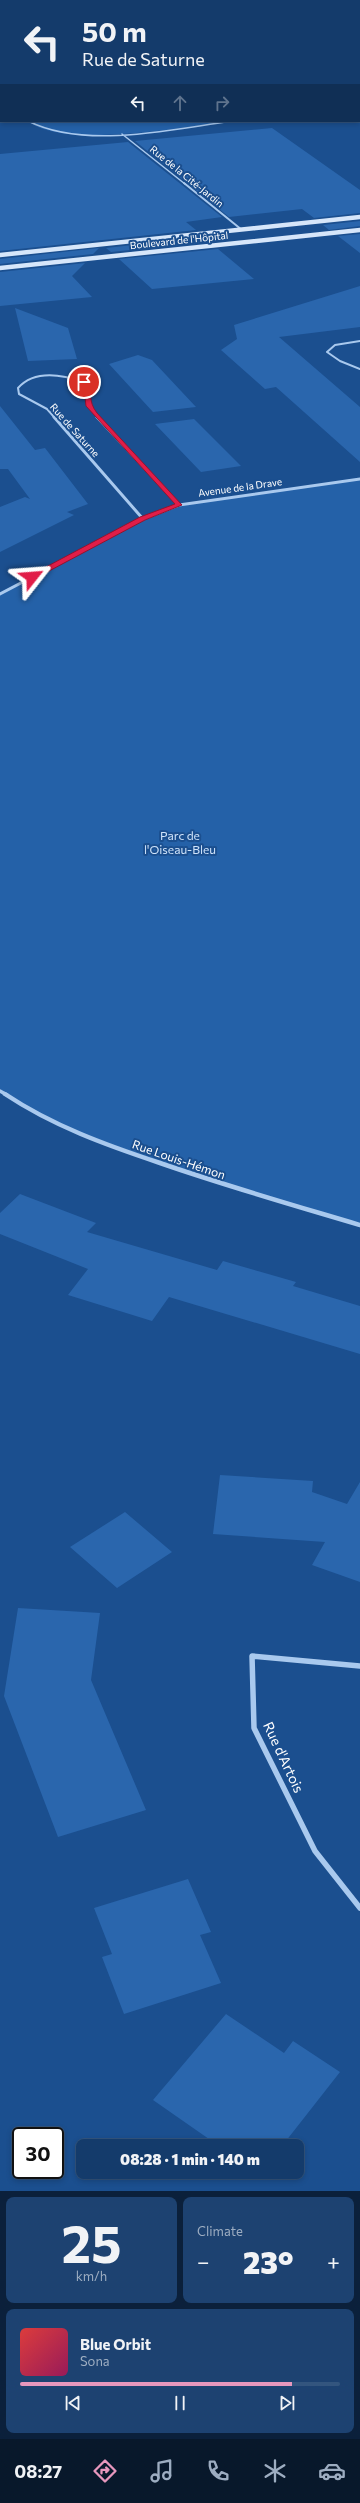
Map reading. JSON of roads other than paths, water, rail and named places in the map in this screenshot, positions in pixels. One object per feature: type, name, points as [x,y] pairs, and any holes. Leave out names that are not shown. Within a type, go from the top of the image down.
[{"type":"main road","name":"Boulevard de l'Hôpital","points":[[0,255],[360,217]]},
{"type":"main road","name":"Boulevard de l'Hôpital","points":[[0,268],[360,230]]},
{"type":"street","name":"Rue de la Cité-Jardin","points":[[30,122],[45,130],[56,133],[85,135],[122,133],[225,122]]},
{"type":"street","name":"Rue de la Cité-Jardin","points":[[122,133],[242,230]]},
{"type":"street","points":[[360,342],[335,345],[327,352],[340,361],[360,369]]},
{"type":"street","name":"Rue de Saturne","points":[[142,519],[47,409],[19,394],[18,388],[21,382],[35,377],[61,376],[84,382],[88,389],[88,405],[179,505]]},
{"type":"street","name":"Avenue de la Drave","points":[[0,594],[142,519],[179,505],[360,479]]},
{"type":"street","name":"Rue Louis-Hémon","points":[[0,1091],[19,1104],[57,1124],[104,1144],[214,1182],[360,1224]]},
{"type":"street","name":"Rue d'Artois","points":[[360,1666],[252,1656],[254,1728],[315,1851],[360,1908]]},
{"type":"park label","name":"Parc de l'Oiseau-Bleu","points":[[180,842]]}]
